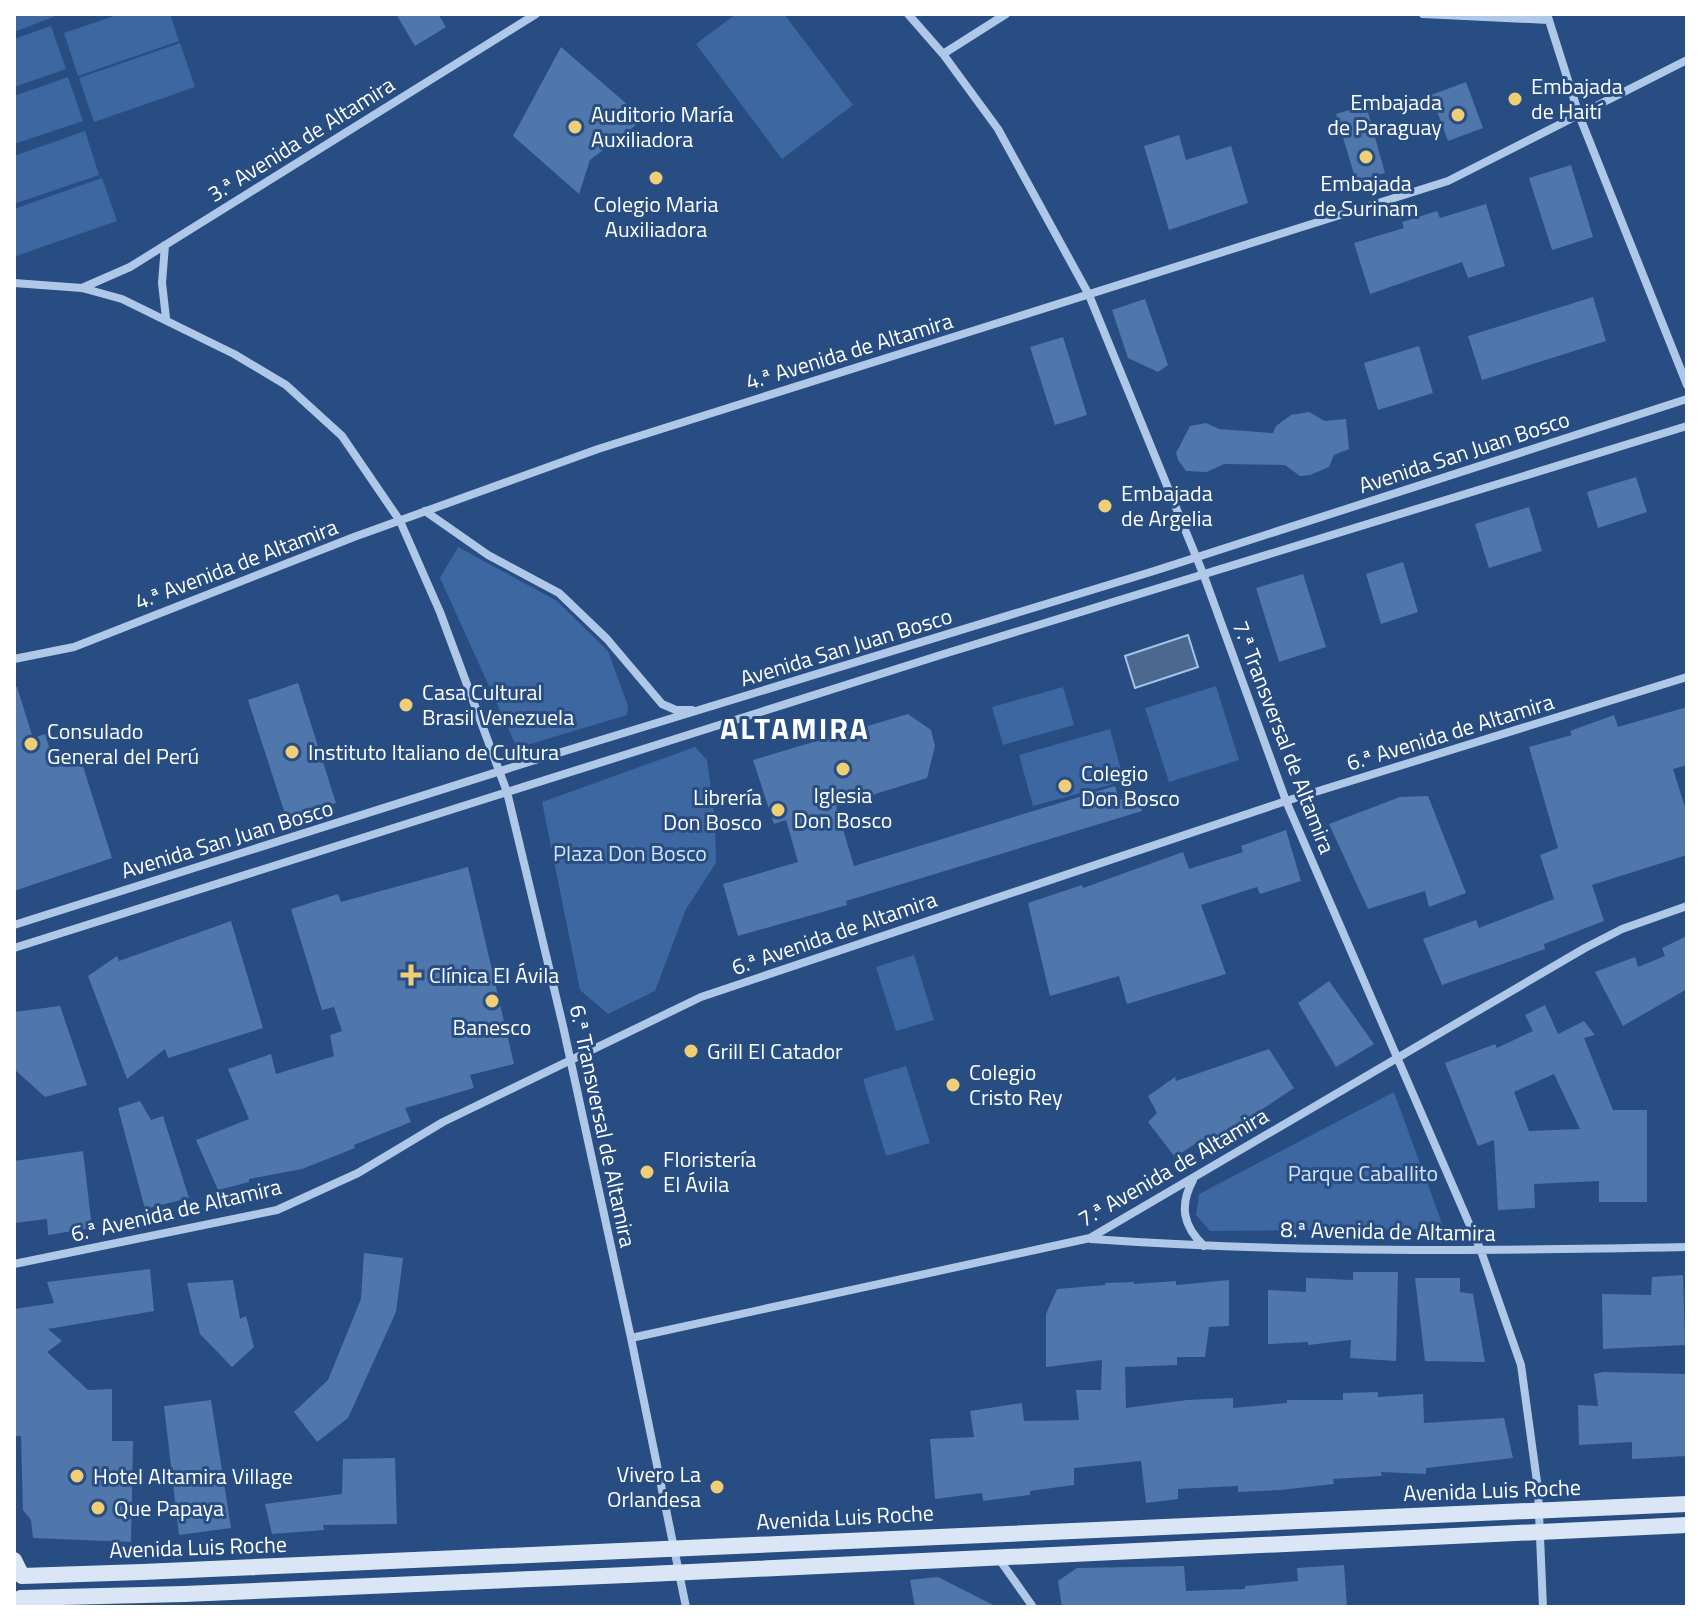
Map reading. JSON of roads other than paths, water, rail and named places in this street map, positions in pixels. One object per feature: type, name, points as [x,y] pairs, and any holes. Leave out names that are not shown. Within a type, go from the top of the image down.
[{"type":"main road","name":"Avenida Luis Roche","points":[[14,1560],[22,1576],[1687,1504]]},
{"type":"main road","name":"Avenida Luis Roche","points":[[16,1607],[21,1598],[200,1593],[1687,1525]]},
{"type":"street","name":"3.ª Avenida de Altamira","points":[[82,288],[130,267],[536,14]]},
{"type":"street","name":"7.ª Transversal de Altamira","points":[[908,14],[943,54],[998,129],[1089,295],[1197,557],[1286,801],[1481,1251],[1521,1365],[1530,1416],[1538,1533]]},
{"type":"street","points":[[943,54],[1006,14]]},
{"type":"street","points":[[1423,14],[1548,17],[1579,115],[1687,385]]},
{"type":"street","name":"4.ª Avenida de Altamira","points":[[14,659],[74,647],[425,511],[598,449],[1448,181],[1687,60]]},
{"type":"street","points":[[165,245],[162,283],[166,318]]},
{"type":"street","name":"6.ª Transversal de Altamira","points":[[14,283],[82,288],[122,299],[166,318],[286,385],[342,436],[400,521],[440,612],[507,792],[631,1338],[686,1607]]},
{"type":"street","name":"Avenida San Juan Bosco","points":[[14,925],[1197,557],[1687,399]]},
{"type":"street","name":"Avenida San Juan Bosco","points":[[14,948],[947,653],[1687,426]]},
{"type":"street","points":[[425,511],[488,555],[559,593],[607,639],[662,704],[676,710],[701,711]]},
{"type":"street","name":"6.ª Avenida de Altamira","points":[[14,1264],[277,1210],[358,1173],[443,1122],[701,997],[1286,801],[1687,677]]},
{"type":"street","name":"7.ª Avenida de Altamira","points":[[631,1338],[1090,1238],[1585,948],[1622,929],[1687,906]]},
{"type":"street","points":[[1195,1177],[1186,1198],[1186,1220],[1188,1230],[1204,1247]]},
{"type":"street","name":"8.ª Avenida de Altamira","points":[[1090,1238],[1204,1247],[1481,1251],[1687,1247]]},
{"type":"street","points":[[1538,1533],[1543,1607]]},
{"type":"street","points":[[997,1556],[1033,1607]]},
{"type":"place","name":"Embajada de Haití","points":[[1515,99]]},
{"type":"place","name":"Embajada de Paraguay","points":[[1458,115]]},
{"type":"place","name":"Auditorio María Auxiliadora","points":[[575,127]]},
{"type":"place","name":"Embajada de Surinam","points":[[1366,157]]},
{"type":"place","name":"Colegio Maria Auxiliadora","points":[[656,178]]},
{"type":"place","name":"Embajada de Argelia","points":[[1105,506]]},
{"type":"place","name":"Casa Cultural Brasil Venezuela","points":[[406,705]]},
{"type":"place","name":"Consulado General del Perú","points":[[31,744]]},
{"type":"place","name":"Instituto Italiano de Cultura","points":[[292,752]]},
{"type":"place","name":"Iglesia Don Bosco","points":[[843,769]]},
{"type":"place","name":"Colegio Don Bosco","points":[[1065,786]]},
{"type":"place","name":"Librería Don Bosco","points":[[778,810]]},
{"type":"place","name":"Clínica El Ávila","points":[[411,975]]},
{"type":"place","name":"Banesco","points":[[492,1001]]},
{"type":"place","name":"Grill El Catador","points":[[691,1051]]},
{"type":"place","name":"Colegio Cristo Rey","points":[[953,1085]]},
{"type":"place","name":"Floristería El Ávila","points":[[647,1172]]},
{"type":"place","name":"Hotel Altamira Village","points":[[77,1476]]},
{"type":"place","name":"Vivero La Orlandesa","points":[[717,1487]]},
{"type":"place","name":"Que Papaya","points":[[98,1508]]},
{"type":"district","name":"ALTAMIRA","points":[[795,729]]},
{"type":"park label","name":"Plaza Don Bosco","points":[[630,853]]},
{"type":"park label","name":"Parque Caballito","points":[[1363,1173]]}]
